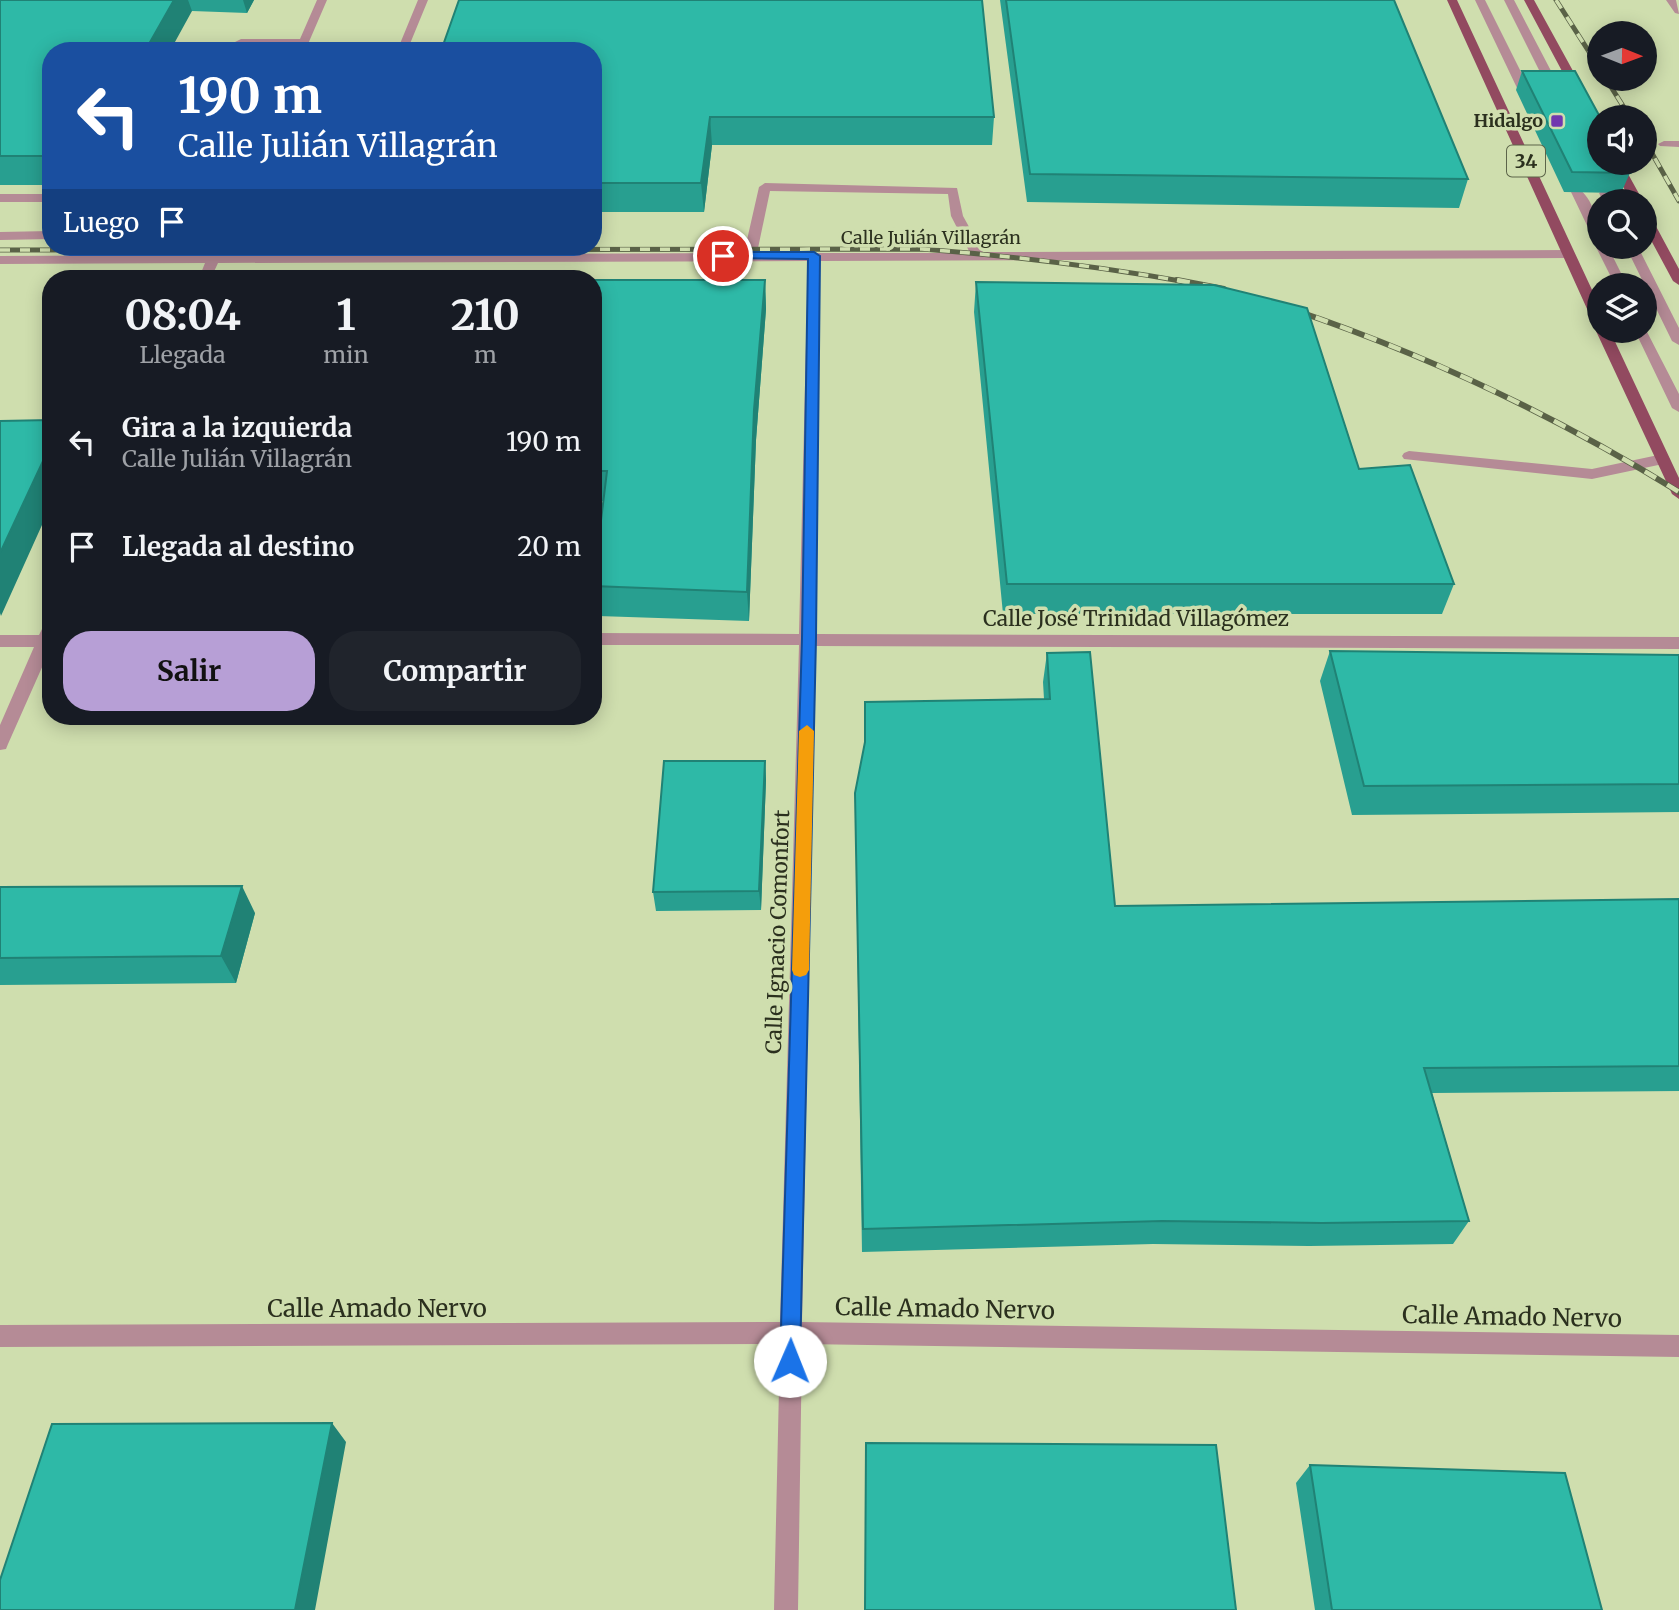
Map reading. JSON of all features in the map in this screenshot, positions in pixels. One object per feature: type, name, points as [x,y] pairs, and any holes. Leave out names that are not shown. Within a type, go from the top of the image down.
[{"type":"main road","name":"34","points":[[1452,0],[1587,294]]},
{"type":"main road","points":[[1529,0],[1587,107]]},
{"type":"main road","points":[[1657,240],[1679,281]]},
{"type":"main road","points":[[1609,343],[1679,494]]},
{"type":"street","points":[[304,42],[322,0]]},
{"type":"street","points":[[405,42],[423,0]]},
{"type":"street","points":[[1480,0],[1524,90]]},
{"type":"street","points":[[1508,0],[1555,90]]},
{"type":"street","points":[[1671,0],[1679,11]]},
{"type":"street","points":[[1664,144],[1679,144]]},
{"type":"street","points":[[750,256],[765,187],[953,191],[957,216],[978,255]]},
{"type":"street","points":[[1577,192],[1587,213]]},
{"type":"street","points":[[0,198],[42,198]]},
{"type":"street","points":[[0,236],[42,235]]},
{"type":"street","name":"Calle Julián Villagrán","points":[[602,255],[1568,254]]},
{"type":"street","name":"Calle Julián Villagrán","points":[[0,260],[108,256]]},
{"type":"street","name":"Calle Ignacio Comonfort","points":[[786,1610],[790,1333],[809,638],[814,256]]},
{"type":"street","points":[[1638,259],[1679,341]]},
{"type":"street","points":[[1648,343],[1679,408]]},
{"type":"street","points":[[1409,456],[1592,474],[1663,459]]},
{"type":"street","points":[[0,641],[42,637]]},
{"type":"street","name":"Calle José Trinidad Villagómez","points":[[602,639],[1679,643]]},
{"type":"street","points":[[0,744],[42,651]]},
{"type":"street","name":"Calle Amado Nervo","points":[[0,1336],[790,1333],[1679,1346]]},
{"type":"building","points":[[0,0],[174,0],[150,42],[42,42],[42,156],[0,156]]},
{"type":"building","points":[[459,0],[982,0],[994,117],[710,117],[701,183],[602,183],[602,42],[444,42]]},
{"type":"building","points":[[1006,0],[1394,0],[1468,179],[1030,174]]},
{"type":"building","points":[[1522,71],[1575,71],[1593,105],[1587,105],[1587,172],[1572,172]]},
{"type":"building","points":[[602,280],[765,280],[754,410],[747,592],[602,586],[602,512],[607,471],[602,471]]},
{"type":"building","points":[[976,282],[1214,285],[1307,308],[1359,469],[1410,465],[1454,584],[1007,584]]},
{"type":"building","points":[[42,420],[42,463],[0,553],[0,421]]},
{"type":"building","points":[[1330,651],[1679,655],[1679,784],[1364,786]]},
{"type":"building","points":[[1090,652],[1115,906],[1679,899],[1679,1066],[1424,1068],[1469,1221],[1162,1221],[863,1229],[855,793],[865,742],[865,702],[1050,699],[1047,653]]},
{"type":"building","points":[[664,761],[765,761],[759,891],[653,892]]},
{"type":"building","points":[[242,886],[221,956],[0,958],[0,887]]},
{"type":"building","points":[[332,1423],[295,1610],[0,1610],[0,1580],[52,1424]]},
{"type":"building","points":[[866,1443],[1216,1445],[1236,1610],[865,1610]]},
{"type":"building","points":[[1310,1465],[1565,1473],[1602,1610],[1332,1610]]},
{"type":"railway","points":[[1556,0],[1587,49]]},
{"type":"railway","points":[[1614,91],[1622,105]]},
{"type":"railway","points":[[1657,162],[1679,201]]},
{"type":"railway","points":[[602,249],[922,249],[1054,262],[1186,282]]},
{"type":"railway","points":[[0,250],[42,250]]},
{"type":"railway","points":[[1177,280],[1224,289]]},
{"type":"railway","points":[[1291,309],[1392,346],[1490,389],[1586,438],[1679,492]]},
{"type":"slow traffic","points":[[800,970],[807,731]]},
{"type":"place","name":"Hidalgo","points":[[1557,121]]},
{"type":"route","points":[[723,256],[814,256],[809,638],[790,1361]]}]
